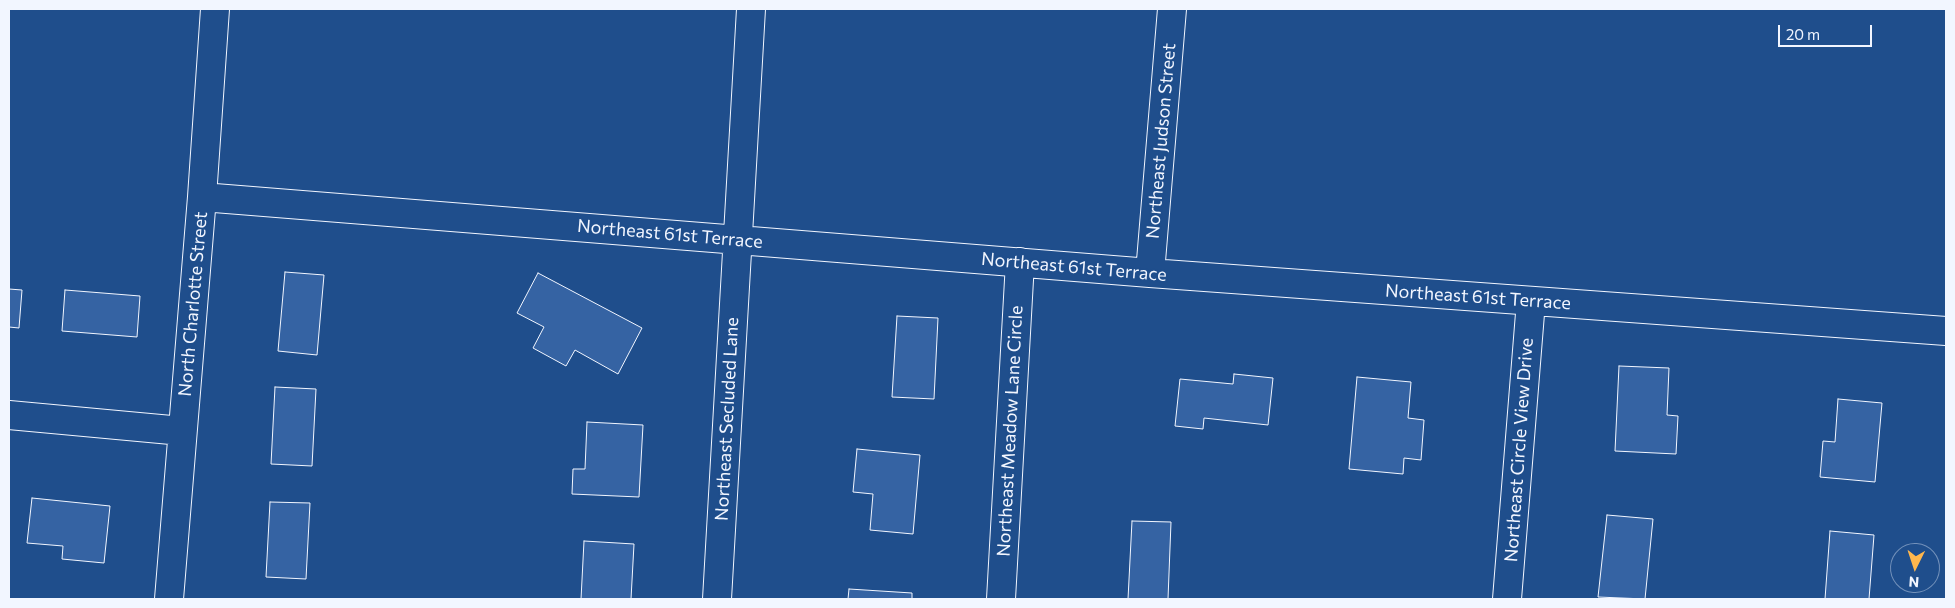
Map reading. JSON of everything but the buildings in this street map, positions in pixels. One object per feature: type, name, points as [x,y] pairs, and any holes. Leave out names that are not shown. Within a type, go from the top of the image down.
[{"type":"street","name":"North Charlotte Street","points":[[169,599],[202,197],[215,9]]},
{"type":"street","name":"Northeast Secluded Lane","points":[[717,599],[736,239],[751,9]]},
{"type":"street","name":"Northeast Judson Street","points":[[1150,273],[1172,9]]},
{"type":"street","name":"Northeast 61st Terrace","points":[[202,197],[1150,273],[1946,331]]},
{"type":"street","name":"Northeast Meadow Lane Circle","points":[[1001,599],[1020,262]]},
{"type":"street","name":"Northeast Circle View Drive","points":[[1507,599],[1531,301]]},
{"type":"street","points":[[9,415],[182,431]]}]
